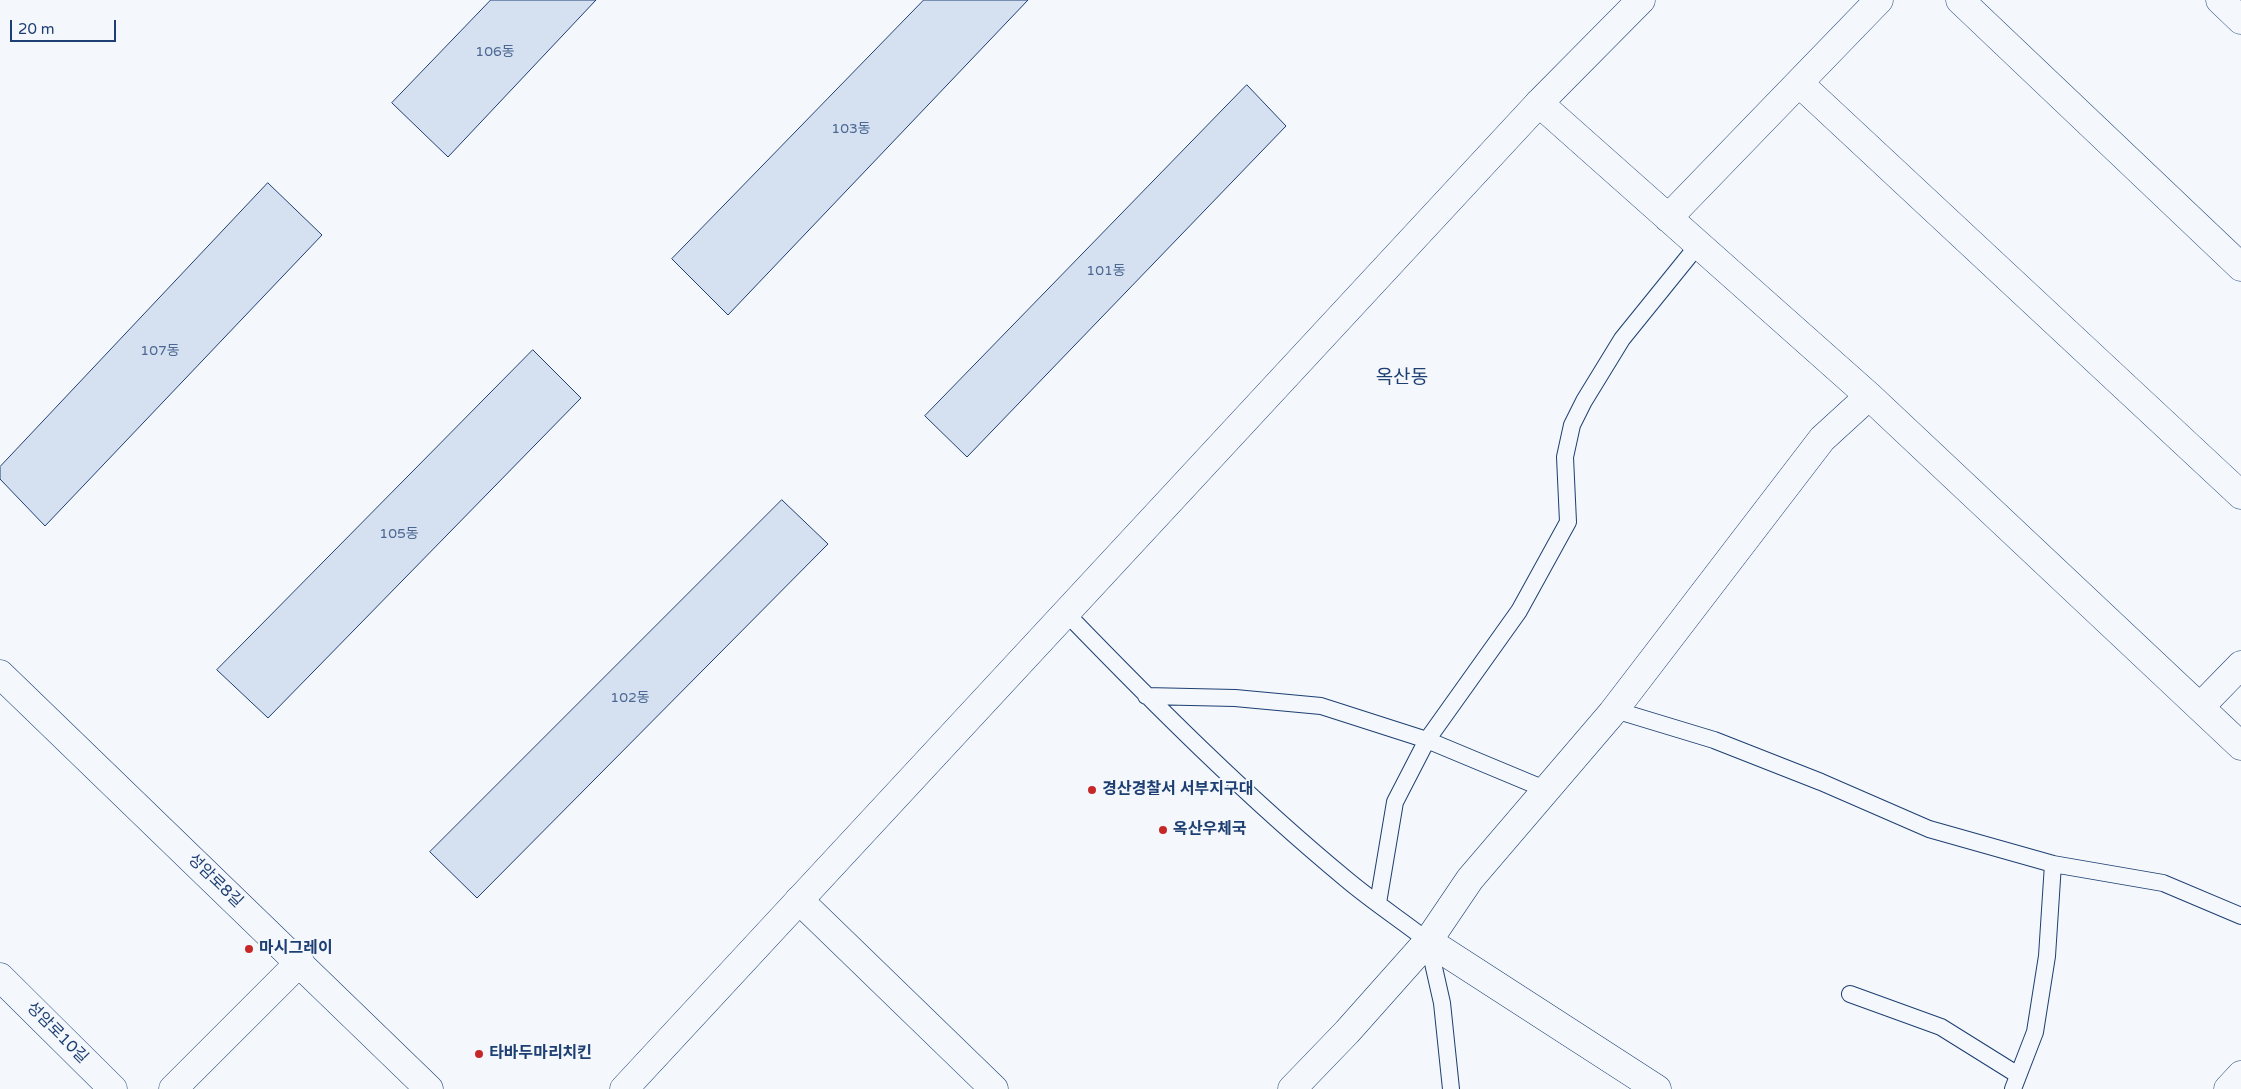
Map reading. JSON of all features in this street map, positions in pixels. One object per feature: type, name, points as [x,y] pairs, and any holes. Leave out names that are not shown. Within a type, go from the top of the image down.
[{"type":"street","points":[[624,1089],[1539,103],[1640,0]]},
{"type":"street","points":[[1668,218],[1880,0]]},
{"type":"street","points":[[1960,0],[2241,267]]},
{"type":"street","points":[[2220,0],[2241,20]]},
{"type":"street","points":[[1800,83],[2241,496]]},
{"type":"street","points":[[1539,103],[1869,396],[2241,746]]},
{"type":"street","points":[[1292,1089],[1347,1032],[1428,941],[1470,879],[1615,710],[1822,439],[1869,396]]},
{"type":"street","points":[[2200,707],[2241,665]]},
{"type":"street","name":"성암로8길","points":[[0,674],[300,962],[429,1089]]},
{"type":"street","points":[[799,900],[994,1089]]},
{"type":"street","points":[[1428,941],[1657,1089]]},
{"type":"street","points":[[173,1089],[300,962]]},
{"type":"street","name":"성암로10길","points":[[0,977],[114,1089]]},
{"type":"street","points":[[2228,1089],[2241,1076]]},
{"type":"lane","points":[[1378,903],[1395,802],[1427,740],[1519,611],[1568,522],[1564,457],[1572,425],[1584,401],[1622,339],[1698,244]]},
{"type":"lane","points":[[1066,613],[1146,696],[1247,791],[1347,880],[1428,941],[1442,1003],[1451,1089]]},
{"type":"lane","points":[[1146,696],[1235,698],[1321,706],[1427,740],[1547,790]]},
{"type":"lane","points":[[1615,710],[1714,740],[1821,782],[1929,829],[2053,864],[2163,883],[2241,916]]},
{"type":"lane","points":[[1850,994],[1941,1027],[2016,1082],[2035,1032],[2047,956],[2053,864]]},
{"type":"building","points":[[491,0],[596,0],[448,157],[392,103]]},
{"type":"building","points":[[924,0],[1028,0],[728,315],[672,259]]},
{"type":"building","points":[[1247,85],[1286,126],[967,457],[925,416]]},
{"type":"building","points":[[268,183],[322,235],[45,526],[0,479],[0,467]]},
{"type":"building","points":[[533,350],[581,398],[268,718],[217,670]]},
{"type":"building","points":[[782,500],[828,544],[477,898],[430,852]]},
{"type":"place","name":"경산경찰서 서부지구대","points":[[1092,790]]},
{"type":"place","name":"옥산우체국","points":[[1163,830]]},
{"type":"place","name":"마시그레이","points":[[249,949]]},
{"type":"place","name":"타바두마리치킨","points":[[479,1054]]},
{"type":"district","name":"옥산동","points":[[1402,378]]}]
